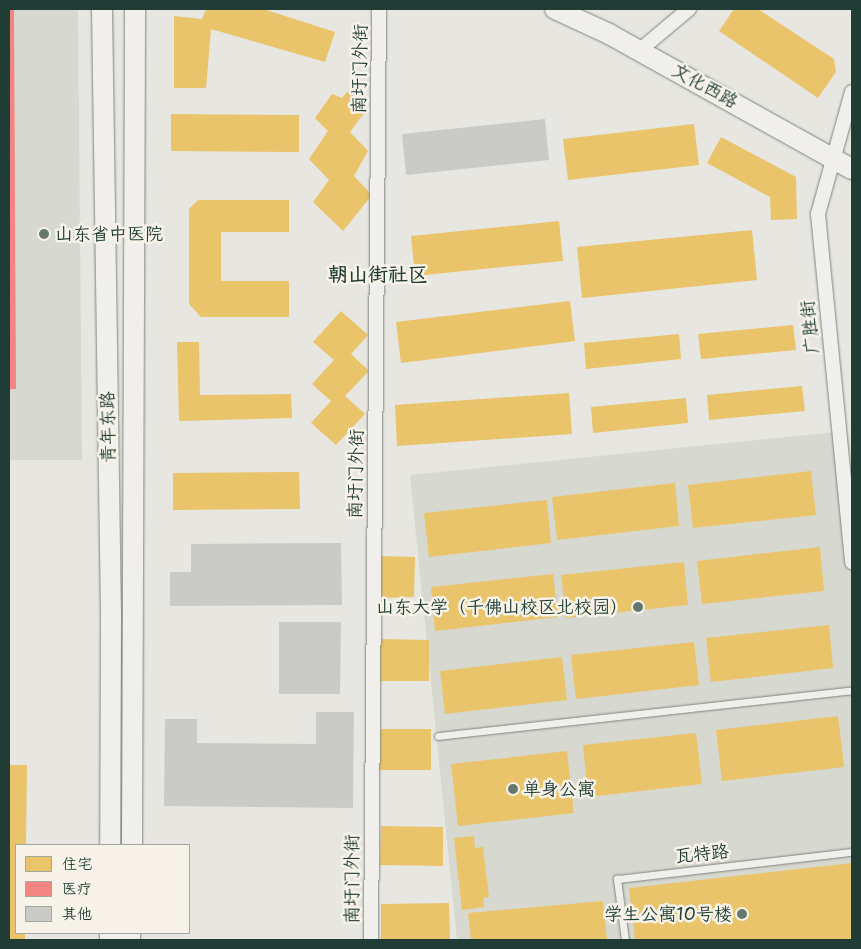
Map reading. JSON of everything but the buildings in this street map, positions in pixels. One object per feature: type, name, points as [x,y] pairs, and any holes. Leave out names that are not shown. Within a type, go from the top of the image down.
[{"type":"main road","name":"青年东路","points":[[102,9],[111,615],[110,844]]},
{"type":"main road","name":"青年东路","points":[[132,844],[135,9]]},
{"type":"main road","name":"文化西路","points":[[555,9],[640,50],[852,169]]},
{"type":"street","points":[[640,50],[689,9]]},
{"type":"street","name":"南圩门外街","points":[[371,940],[379,14]]},
{"type":"street","name":"广胜街","points":[[852,92],[818,214],[852,562]]},
{"type":"lane","points":[[438,736],[852,690]]},
{"type":"lane","name":"瓦特路","points":[[625,940],[617,879],[852,852]]},
{"type":"shaded area","name":"山东省中医院","points":[[9,9],[78,9],[82,460],[9,460]]},
{"type":"shaded area","name":"山东大学（千佛山校区北校园）","points":[[847,431],[852,479],[852,940],[457,940],[410,475]]},
{"type":"shaded area","points":[[845,796],[850,843],[628,870],[623,823]]},
{"type":"place","name":"山东省中医院","points":[[44,234]]},
{"type":"place","name":"山东大学（千佛山校区北校园）","points":[[638,607]]},
{"type":"place","name":"单身公寓","points":[[513,789]]},
{"type":"place","name":"学生公寓10号楼","points":[[742,914]]},
{"type":"district","name":"朝山街社区","points":[[378,274]]}]
